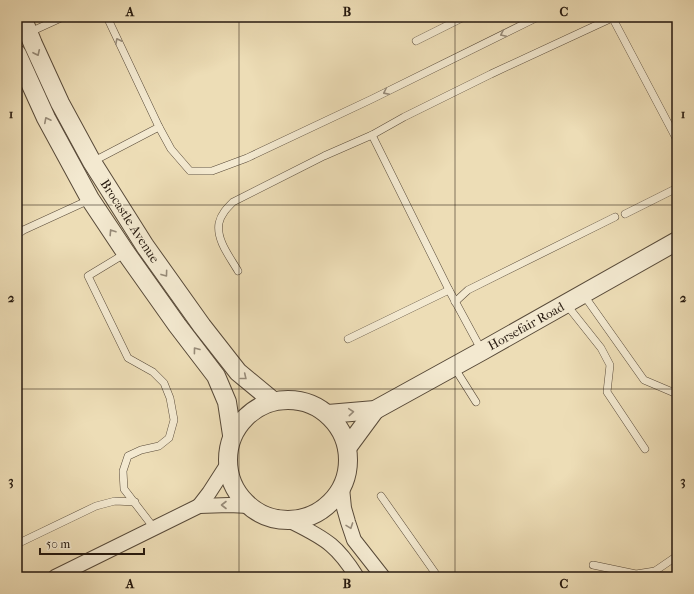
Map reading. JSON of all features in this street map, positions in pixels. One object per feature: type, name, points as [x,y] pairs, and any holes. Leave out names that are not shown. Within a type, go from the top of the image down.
[{"type":"street","name":"Brocastle Avenue","points":[[25,25],[60,103],[92,162],[145,246],[202,326],[238,372],[273,401]]},
{"type":"street","name":"Brocastle Avenue","points":[[17,54],[46,118],[90,199],[177,325],[216,376],[227,402],[232,435]]},
{"type":"street","name":"Horsefair Road","points":[[328,414],[375,410],[566,304],[677,240]]},
{"type":"street","points":[[290,521],[306,518],[320,511],[332,501],[342,488],[348,469],[347,448],[340,430],[328,414],[316,406],[302,401],[288,399],[273,401],[256,408],[242,420],[232,435],[228,450],[227,465],[231,481],[238,495],[249,506],[261,514],[275,519],[290,521],[312,531],[332,545],[344,558],[357,577]]},
{"type":"street","name":"Horsefair Road","points":[[347,448],[375,410]]},
{"type":"street","points":[[199,506],[227,465]]},
{"type":"street","points":[[342,488],[344,508],[354,540],[383,577]]},
{"type":"street","points":[[55,577],[199,506],[249,506]]},
{"type":"lane","points":[[25,25],[63,17]]},
{"type":"lane","points":[[107,17],[159,127],[171,149],[190,171],[212,171],[247,158],[538,17]]},
{"type":"lane","points":[[416,41],[464,17]]},
{"type":"lane","points":[[238,271],[223,244],[219,233],[219,222],[232,202],[324,156],[372,135],[404,117],[491,74],[613,17],[677,140]]},
{"type":"lane","points":[[92,162],[159,127]]},
{"type":"lane","points":[[372,135],[448,290],[482,351]]},
{"type":"lane","points":[[625,214],[677,188]]},
{"type":"lane","points":[[17,224],[19,232],[90,199]]},
{"type":"lane","points":[[455,302],[468,290],[615,217]]},
{"type":"lane","points":[[126,253],[88,276],[128,358],[153,372],[164,383],[170,398],[174,420],[169,438],[159,446],[141,450],[128,456],[123,470],[124,489],[154,528]]},
{"type":"lane","points":[[348,339],[448,290]]},
{"type":"lane","points":[[582,294],[644,380],[677,394]]},
{"type":"lane","points":[[566,304],[601,348],[610,365],[608,392],[645,449]]},
{"type":"lane","points":[[454,366],[476,402]]},
{"type":"lane","points":[[381,496],[438,577]]},
{"type":"lane","points":[[17,544],[96,506],[115,501],[135,502]]},
{"type":"lane","points":[[593,565],[636,574],[655,571],[677,556]]}]
